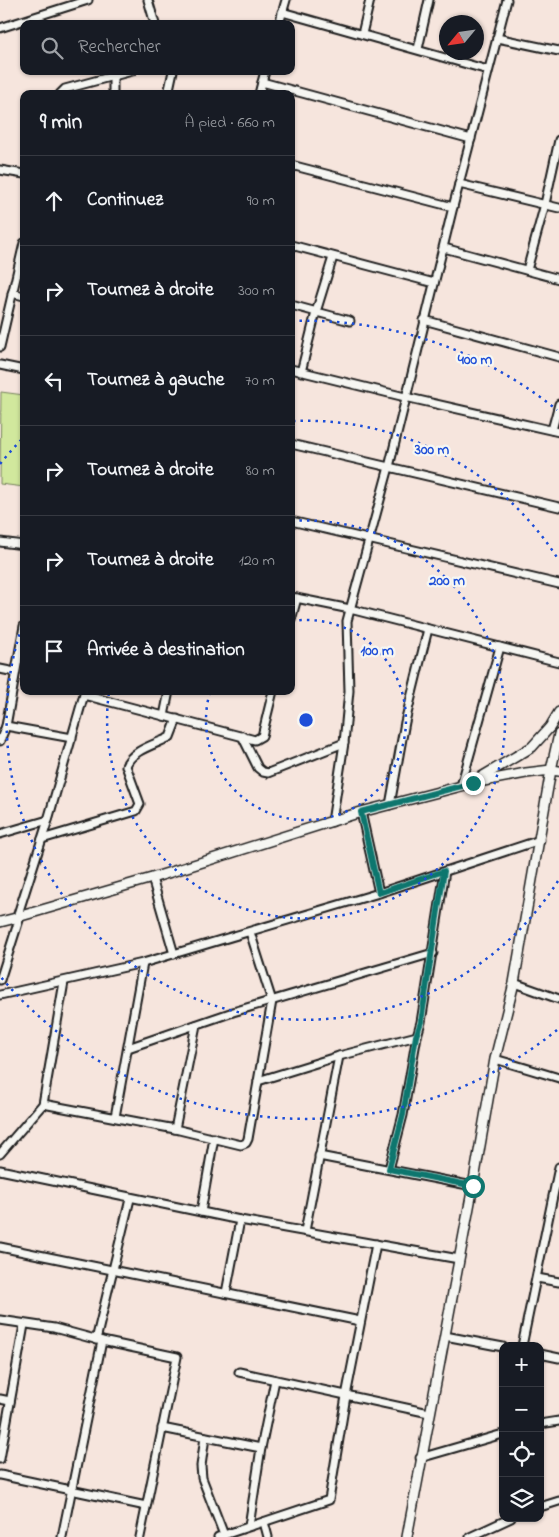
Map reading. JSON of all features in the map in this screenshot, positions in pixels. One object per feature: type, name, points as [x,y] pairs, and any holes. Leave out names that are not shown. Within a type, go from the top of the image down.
[{"type":"street","points":[[25,20],[88,0]]},
{"type":"street","points":[[148,0],[153,20]]},
{"type":"street","points":[[280,20],[286,0]]},
{"type":"street","points":[[362,34],[370,0]]},
{"type":"street","points":[[418,49],[429,0]]},
{"type":"street","points":[[332,822],[344,743],[349,691],[347,621],[389,467],[424,320],[444,248],[452,207],[507,0]]},
{"type":"street","points":[[282,12],[488,70]]},
{"type":"street","points":[[0,28],[20,22]]},
{"type":"street","points":[[497,38],[559,52]]},
{"type":"street","points":[[65,90],[117,75]]},
{"type":"street","points":[[169,90],[172,75]]},
{"type":"street","points":[[260,90],[264,75]]},
{"type":"street","points":[[113,76],[113,90]]},
{"type":"street","points":[[262,82],[291,90]]},
{"type":"street","points":[[295,91],[471,139]]},
{"type":"street","points":[[527,270],[545,204],[559,140]]},
{"type":"street","points":[[295,166],[452,207]]},
{"type":"street","points":[[0,170],[20,173]]},
{"type":"street","points":[[459,184],[559,208]]},
{"type":"street","points":[[295,246],[434,283]]},
{"type":"street","points":[[444,248],[559,279]]},
{"type":"street","points":[[301,372],[316,312],[334,257]]},
{"type":"street","points":[[0,348],[20,260]]},
{"type":"street","points":[[12,294],[20,295]]},
{"type":"street","points":[[295,305],[350,321]]},
{"type":"street","points":[[424,320],[559,357]]},
{"type":"street","points":[[0,365],[20,369]]},
{"type":"street","points":[[295,370],[556,431],[559,404]]},
{"type":"street","points":[[295,445],[559,507]]},
{"type":"street","points":[[295,522],[559,584]]},
{"type":"street","points":[[0,542],[20,544]]},
{"type":"street","points":[[295,598],[350,609],[559,662]]},
{"type":"street","points":[[390,804],[405,722],[428,629]]},
{"type":"street","points":[[0,741],[6,726],[20,646]]},
{"type":"street","points":[[462,786],[500,647]]},
{"type":"street","points":[[0,669],[15,672]]},
{"type":"street","points":[[0,980],[83,695]]},
{"type":"street","points":[[91,695],[255,740],[262,736],[272,695]]},
{"type":"street","points":[[164,716],[168,695]]},
{"type":"street","points":[[473,783],[532,747],[550,727],[559,712]]},
{"type":"street","points":[[42,839],[140,808],[126,766],[128,760],[170,737],[176,719]]},
{"type":"street","points":[[6,726],[72,738]]},
{"type":"street","points":[[407,1537],[420,1458],[445,1336],[495,1059],[514,983],[555,770],[559,734]]},
{"type":"street","points":[[242,736],[258,768],[268,773],[344,743]]},
{"type":"street","points":[[0,922],[152,878],[390,804],[473,783],[555,770]]},
{"type":"street","points":[[361,812],[379,893]]},
{"type":"street","points":[[0,834],[48,820]]},
{"type":"street","points":[[0,995],[143,963],[379,893],[540,840]]},
{"type":"street","points":[[389,1169],[403,1115],[416,1036],[421,1022],[444,871]]},
{"type":"street","points":[[152,878],[174,954]]},
{"type":"street","points":[[43,1104],[175,1129],[242,1145],[246,1143],[272,1001],[250,932]]},
{"type":"street","points":[[128,1048],[233,1012],[432,953]]},
{"type":"street","points":[[115,1117],[143,963]]},
{"type":"street","points":[[0,1154],[43,1104],[64,982]]},
{"type":"street","points":[[514,983],[559,999]]},
{"type":"street","points":[[175,1129],[196,1024]]},
{"type":"street","points":[[258,1081],[339,1056],[416,1036]]},
{"type":"street","points":[[305,1231],[339,1056]]},
{"type":"street","points":[[495,1059],[559,1078]]},
{"type":"street","points":[[201,1212],[214,1138]]},
{"type":"street","points":[[319,1156],[473,1186]]},
{"type":"street","points":[[523,1342],[559,1167]]},
{"type":"street","points":[[0,1170],[130,1199],[459,1259]]},
{"type":"street","points":[[62,1537],[112,1270],[130,1199]]},
{"type":"street","points":[[226,1293],[240,1220]]},
{"type":"street","points":[[205,1437],[201,1466],[202,1478],[221,1536],[329,1500],[346,1396],[376,1244]]},
{"type":"street","points":[[0,1247],[360,1320]]},
{"type":"street","points":[[537,1278],[559,1282]]},
{"type":"street","points":[[0,1320],[54,1328],[99,1341],[178,1357],[140,1537]]},
{"type":"street","points":[[0,1459],[24,1325]]},
{"type":"street","points":[[445,1336],[499,1346]]},
{"type":"street","points":[[544,1355],[559,1358]]},
{"type":"street","points":[[238,1372],[429,1413]]},
{"type":"street","points":[[249,1526],[261,1448],[275,1380]]},
{"type":"street","points":[[0,1399],[10,1401]]},
{"type":"street","points":[[544,1423],[559,1421]]},
{"type":"street","points":[[162,1428],[261,1448]]},
{"type":"street","points":[[420,1458],[499,1435]]},
{"type":"street","points":[[0,1475],[146,1506]]},
{"type":"street","points":[[544,1506],[559,1501]]},
{"type":"street","points":[[264,1522],[268,1537]]},
{"type":"street","points":[[470,1537],[502,1522]]},
{"type":"green space","points":[[1,392],[20,394],[20,486],[0,484]]},
{"type":"route","points":[[473,783],[361,812],[379,893],[444,871],[421,1022],[416,1036],[403,1115],[389,1169],[473,1186]]}]
